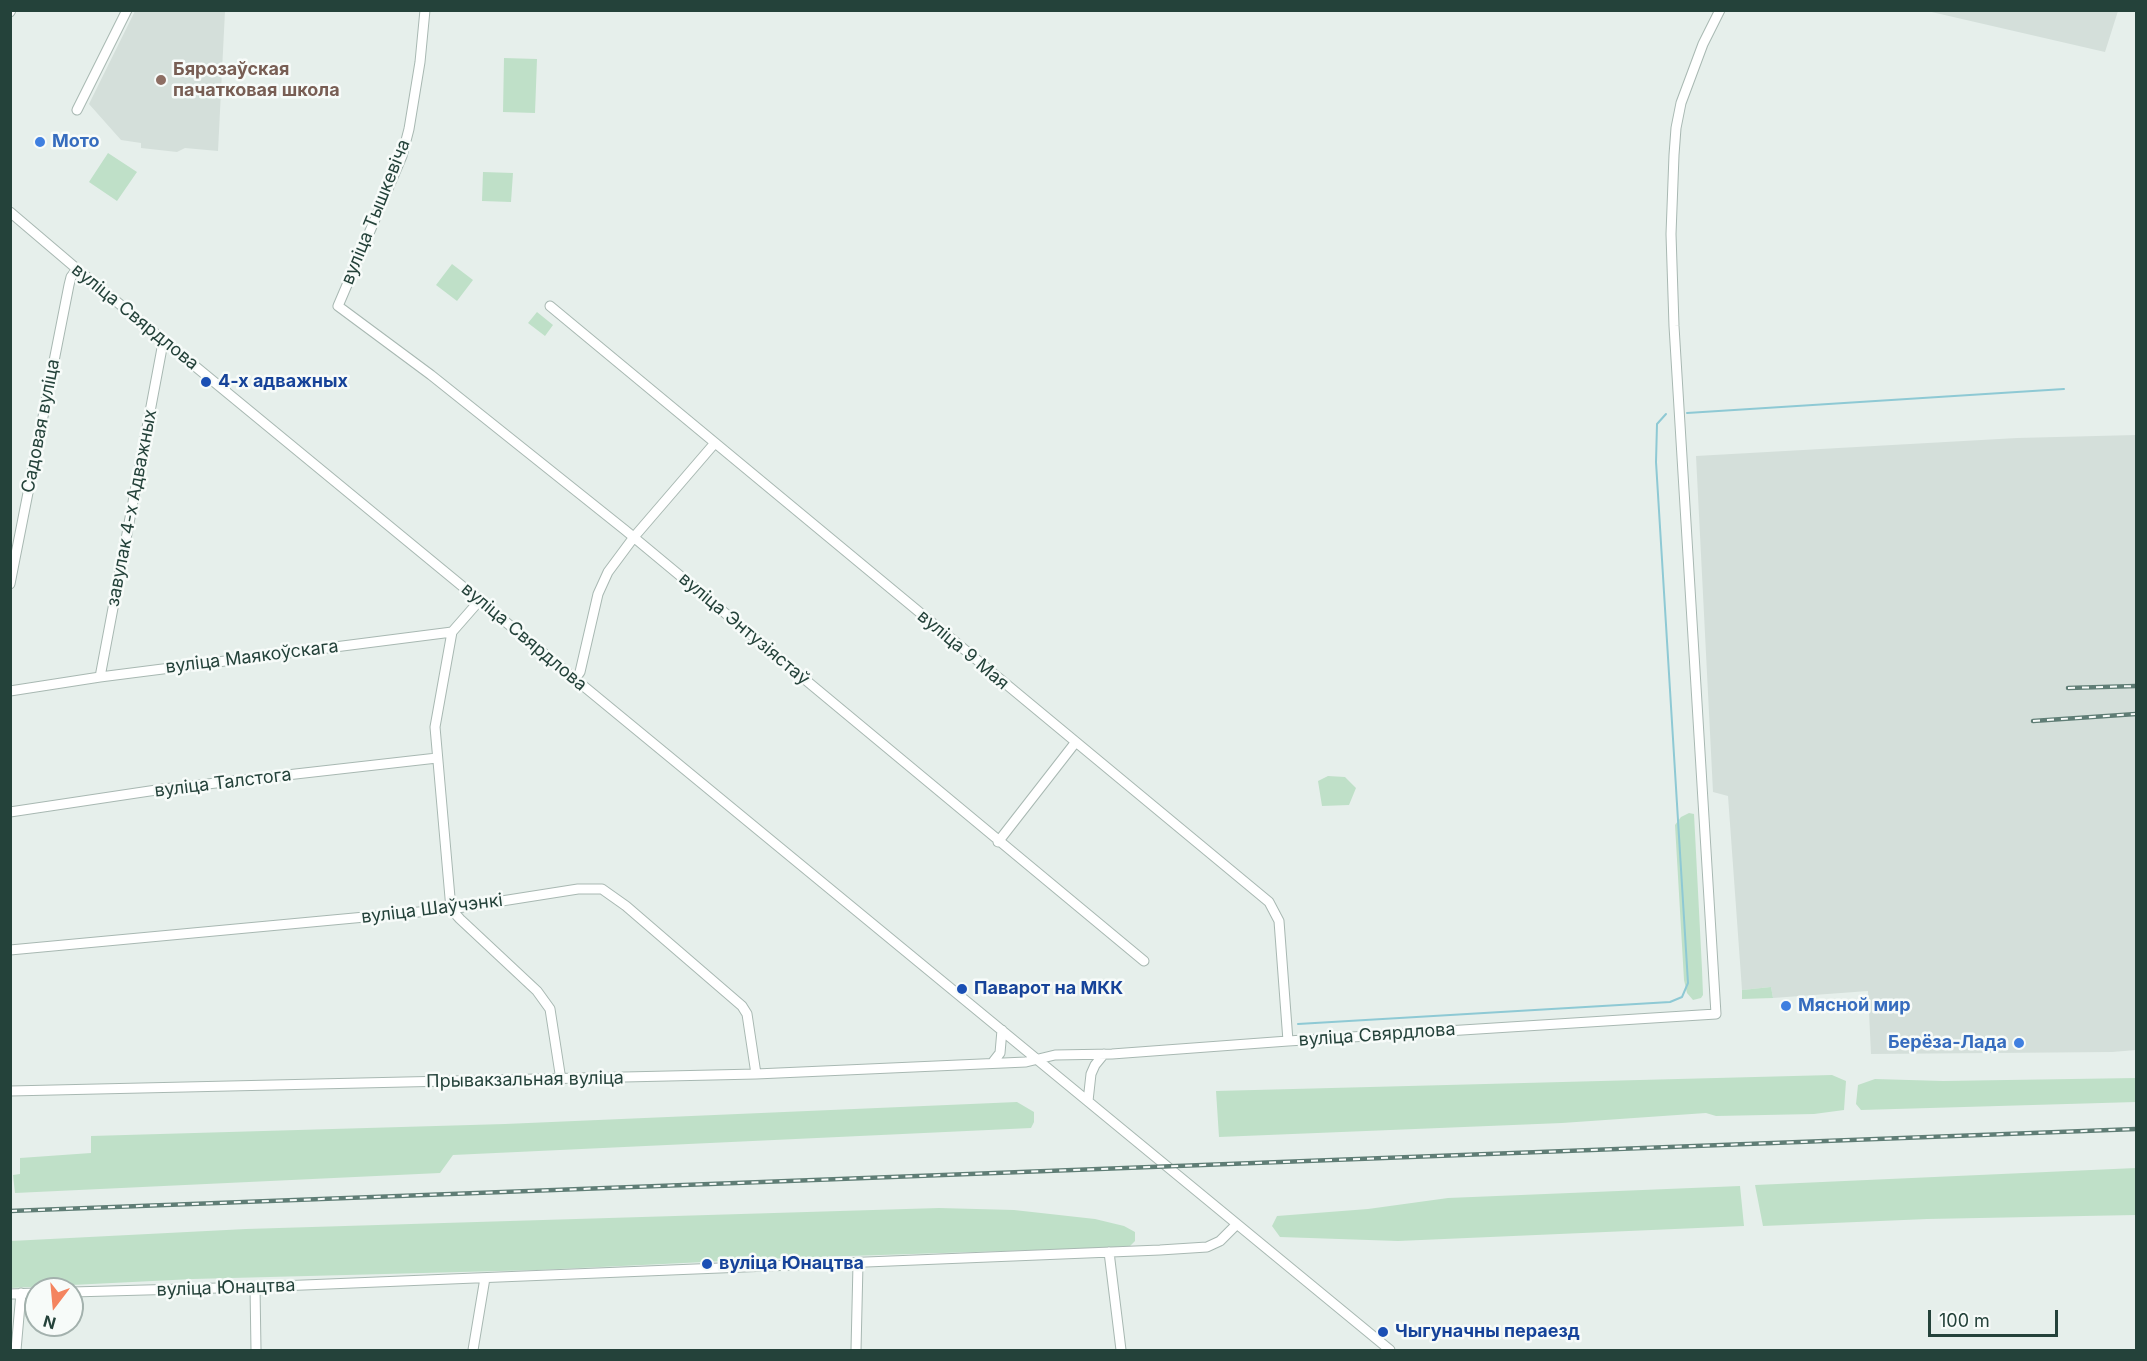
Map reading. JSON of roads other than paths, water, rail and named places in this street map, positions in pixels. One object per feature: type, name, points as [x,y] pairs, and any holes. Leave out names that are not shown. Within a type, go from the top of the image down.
[{"type":"street","points":[[76,110],[127,10]]},
{"type":"street","name":"вуліца Тышкевіча","points":[[338,306],[402,156],[418,73],[425,10]]},
{"type":"street","name":"вуліца Свярдлова","points":[[1039,1060],[1055,1055],[1104,1054],[1716,1014],[1674,326],[1671,234],[1674,155],[1681,103],[1703,44],[1720,10]]},
{"type":"street","name":"вуліца Свярдлова","points":[[10,212],[1390,1350]]},
{"type":"street","name":"Садовая вуліца","points":[[10,584],[69,285],[77,269]]},
{"type":"street","name":"вуліца Энтузіястаў","points":[[338,306],[430,375],[634,537],[998,842],[1144,961]]},
{"type":"street","name":"вуліца 9 Мая","points":[[550,306],[1269,902],[1279,921],[1288,1041]]},
{"type":"street","name":"завулак 4-х Адважных","points":[[100,676],[162,348],[166,342]]},
{"type":"street","points":[[575,679],[580,672],[598,594],[608,572],[634,537],[714,444]]},
{"type":"street","points":[[480,600],[452,632],[435,727],[451,909],[537,991],[550,1009],[561,1080]]},
{"type":"street","name":"вуліца Маякоўскага","points":[[10,692],[100,676],[452,632]]},
{"type":"street","points":[[998,842],[1075,743]]},
{"type":"street","name":"вуліца Талстога","points":[[10,812],[163,789],[437,758]]},
{"type":"street","name":"вуліца Шаўчэнкі","points":[[10,950],[451,909],[578,890],[602,889],[626,906],[742,1006],[747,1014],[756,1074]]},
{"type":"street","points":[[993,1062],[1000,1053],[1002,1030]]},
{"type":"street","points":[[1088,1101],[1091,1074],[1104,1054]]},
{"type":"street","name":"Прывакзальная вуліца","points":[[10,1091],[561,1080],[756,1074],[1039,1060]]},
{"type":"street","name":"вуліца Юнацтва","points":[[84,1292],[858,1264],[1109,1252],[1207,1246],[1220,1241],[1236,1225]]},
{"type":"street","points":[[1109,1252],[1121,1350]]},
{"type":"street","points":[[856,1350],[858,1264]]},
{"type":"street","points":[[473,1350],[485,1278]]},
{"type":"street","points":[[255,1287],[256,1350]]},
{"type":"street","points":[[10,1293],[21,1293],[16,1350]]},
{"type":"waterway","points":[[1687,413],[2064,389]]},
{"type":"waterway","points":[[1298,1024],[1670,1002],[1682,997],[1688,983],[1656,462],[1657,424],[1666,414]]},
{"type":"railway","points":[[2068,688],[2136,686]]},
{"type":"railway","points":[[2033,721],[2136,714]]},
{"type":"railway","points":[[10,1211],[2136,1129]]},
{"type":"place","name":"Бярозаўская пачатковая школа","points":[[161,80]]},
{"type":"place","name":"Мото","points":[[40,142]]},
{"type":"place","name":"4-х адважных","points":[[206,382]]},
{"type":"place","name":"Паварот на МКК","points":[[962,989]]},
{"type":"place","name":"Мясной мир","points":[[1786,1006]]},
{"type":"place","name":"Берёза-Лада","points":[[2019,1043]]},
{"type":"place","name":"вуліца Юнацтва","points":[[707,1264]]},
{"type":"place","name":"Чыгуначны пераезд","points":[[1383,1332]]}]
